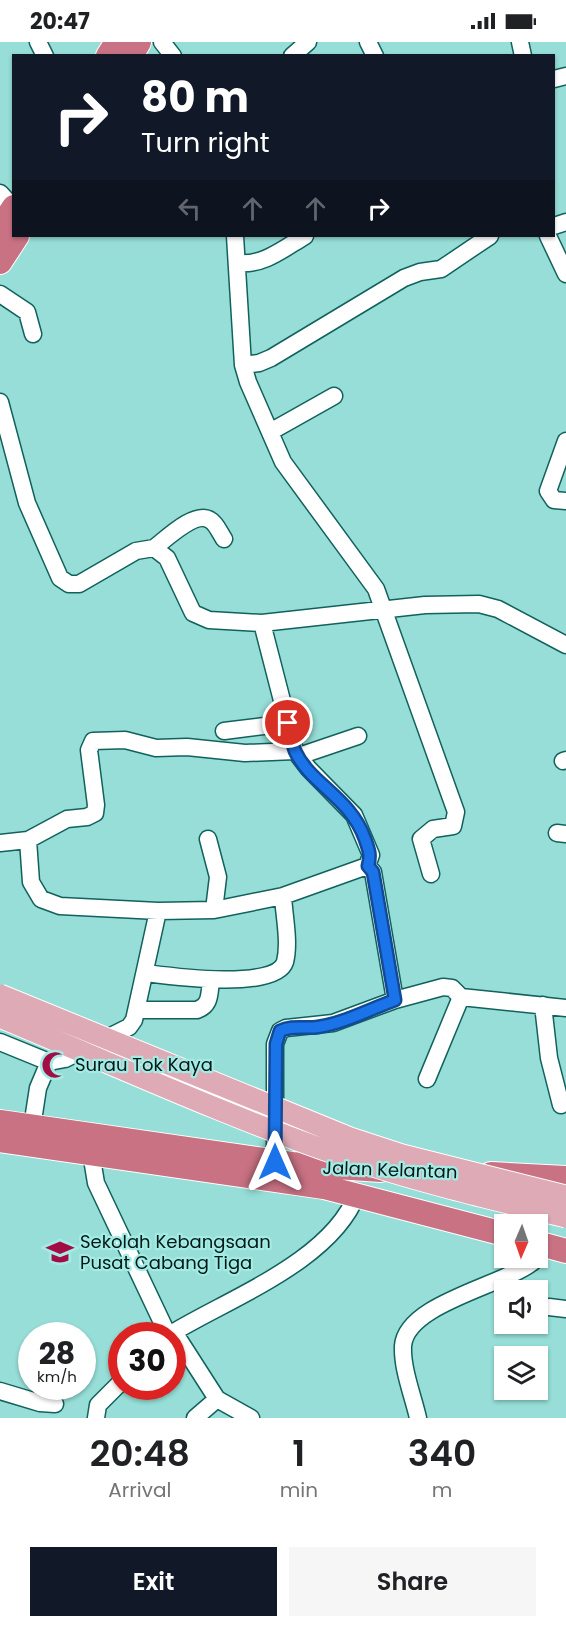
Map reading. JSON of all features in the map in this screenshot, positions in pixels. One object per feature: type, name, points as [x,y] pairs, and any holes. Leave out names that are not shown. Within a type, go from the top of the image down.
[{"type":"highway","points":[[0,228],[12,209]]},
{"type":"highway","points":[[0,262],[16,237]]},
{"type":"highway","name":"Jalan Kelantan","points":[[0,1122],[275,1162],[339,1169],[566,1178]]},
{"type":"highway","name":"Jalan Kelantan","points":[[0,1140],[324,1187],[494,1231]]},
{"type":"highway","points":[[548,1246],[566,1251]]},
{"type":"main road","points":[[0,995],[350,1138],[402,1155],[566,1196]]},
{"type":"main road","points":[[0,1017],[283,1135],[342,1156],[414,1179],[566,1217]]},
{"type":"street","points":[[162,42],[171,54]]},
{"type":"street","points":[[291,50],[308,42]]},
{"type":"street","points":[[0,194],[12,206]]},
{"type":"street","points":[[236,237],[243,365],[248,382],[270,432],[297,483],[376,589],[456,812],[453,826],[433,829],[421,840],[431,873]]},
{"type":"street","points":[[237,263],[249,264],[264,261],[302,237]]},
{"type":"street","points":[[243,365],[259,363],[271,358],[404,278],[420,272],[441,269],[488,237]]},
{"type":"street","points":[[548,237],[566,274]]},
{"type":"street","points":[[0,294],[27,312],[33,334]]},
{"type":"street","points":[[270,432],[334,396]]},
{"type":"street","points":[[0,402],[27,503],[60,578],[69,584],[79,584],[136,551],[154,548],[184,525],[203,518],[211,520],[224,539]]},
{"type":"street","points":[[566,441],[548,491],[554,500],[566,501]]},
{"type":"street","points":[[154,548],[167,558],[188,606],[200,618],[262,622],[462,603],[479,604],[498,609],[566,645]]},
{"type":"street","points":[[262,622],[297,754],[354,815],[371,855],[368,866]]},
{"type":"street","points":[[224,731],[288,723]]},
{"type":"street","points":[[0,843],[28,840],[67,819],[87,817],[94,813],[96,805],[89,750],[93,741],[125,740],[156,748],[187,747],[245,753],[297,754],[358,736]]},
{"type":"street","points":[[208,839],[218,877],[214,910]]},
{"type":"street","points":[[28,840],[31,882],[34,891],[50,904],[158,911],[214,910],[283,896],[368,866]]},
{"type":"street","points":[[368,866],[373,872],[395,1000]]},
{"type":"street","points":[[146,973],[211,981],[269,975],[280,969],[285,963],[286,949],[283,896]]},
{"type":"street","points":[[0,1042],[49,1062],[65,1059],[129,1027],[138,1010],[158,911]]},
{"type":"street","points":[[138,1010],[204,1008],[208,1003],[211,981]]},
{"type":"street","points":[[275,1162],[276,1044],[280,1031],[292,1027],[317,1027],[333,1023],[395,1000],[443,987],[452,988],[461,997],[566,1008]]},
{"type":"street","points":[[427,1078],[461,997]]},
{"type":"street","points":[[543,1005],[546,1041],[561,1105]]},
{"type":"street","points":[[32,1126],[38,1088],[49,1062]]},
{"type":"street","points":[[91,1153],[96,1182],[164,1322]]},
{"type":"street","points":[[186,1325],[305,1257],[352,1207],[357,1194]]},
{"type":"street","points":[[418,1418],[404,1357],[405,1335],[410,1327],[426,1315],[520,1268]]},
{"type":"street","points":[[186,1366],[208,1411],[236,1407],[251,1418]]},
{"type":"street","points":[[0,1390],[40,1403],[55,1404]]},
{"type":"street","points":[[96,1418],[98,1405],[108,1395]]},
{"type":"place","name":"Surau Tok Kaya","points":[[55,1065]]},
{"type":"place","name":"Sekolah Kebangsaan Pusat Cabang Tiga","points":[[60,1252]]},
{"type":"route","points":[[275,1162],[276,1044],[280,1031],[292,1027],[317,1027],[333,1023],[395,1000],[373,872],[368,866],[371,855],[361,828],[344,803],[308,768],[296,751],[288,723]]}]
